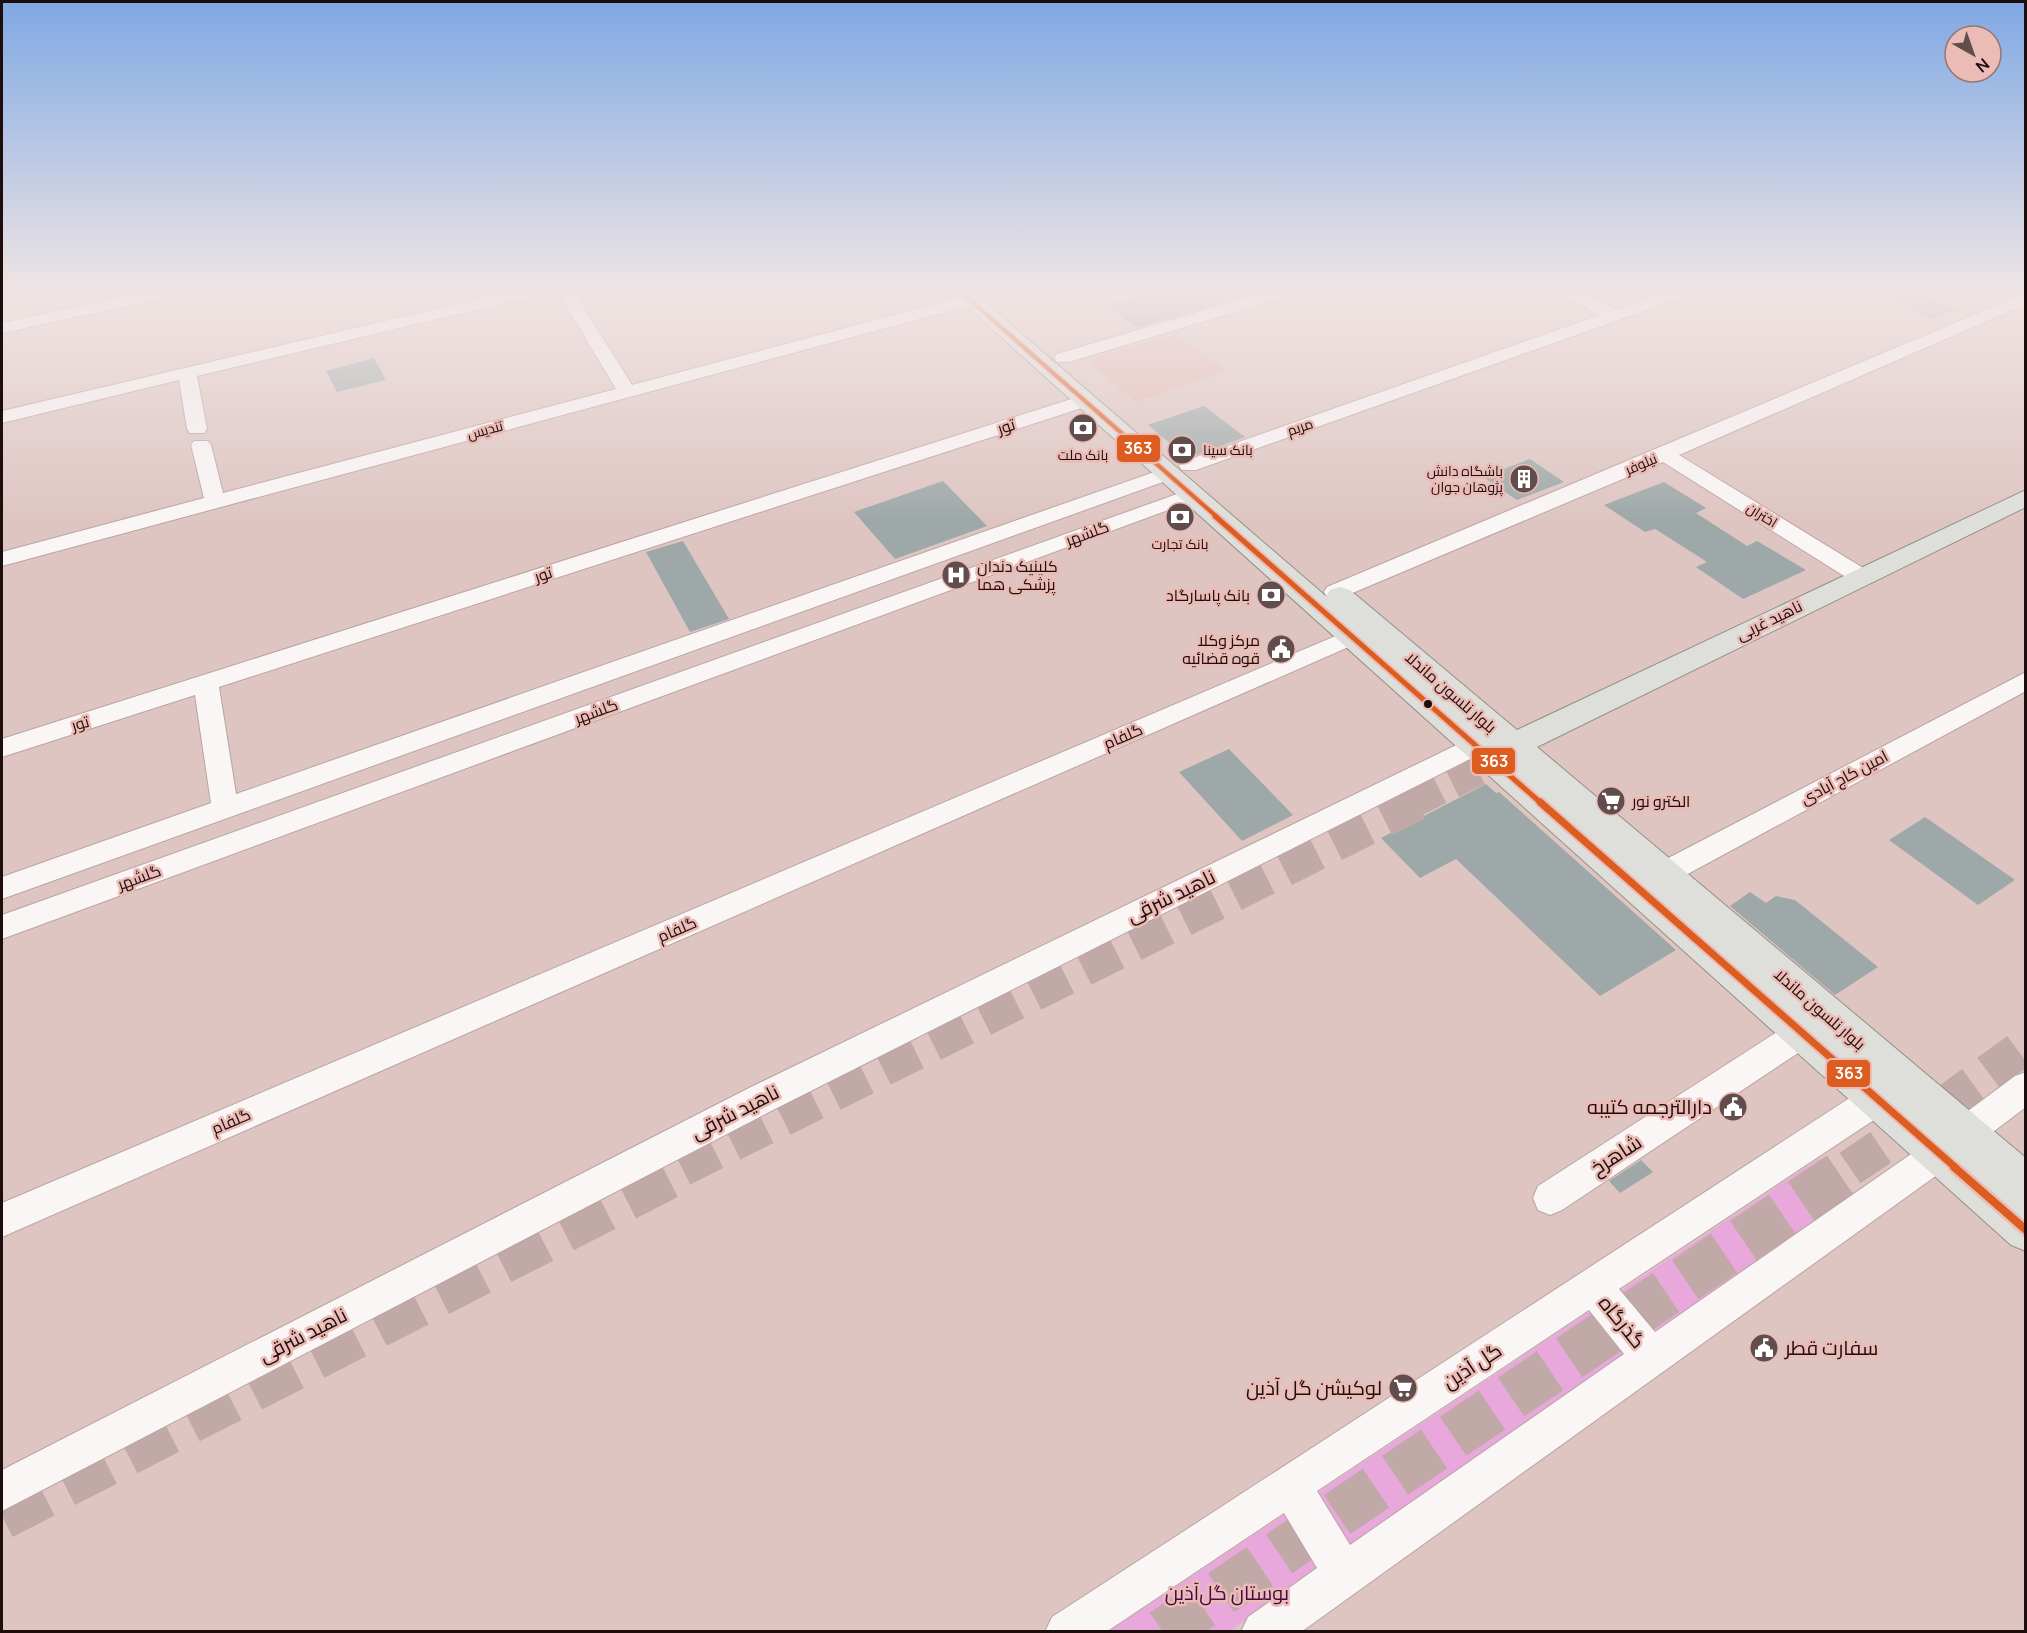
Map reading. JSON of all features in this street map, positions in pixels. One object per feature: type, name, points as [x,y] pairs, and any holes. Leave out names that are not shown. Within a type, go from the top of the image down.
[{"type":"main road","name":"بلوار نلسون ماندلا","points":[[1049,368],[1084,401],[1182,478],[1335,592],[1663,874],[1952,1143],[2025,1230]]},
{"type":"main road","name":"بلوار نلسون ماندلا","points":[[1073,368],[1182,478],[1352,637],[1877,1099],[2025,1185]]},
{"type":"main road","name":"ناهید غربی","points":[[1514,746],[2025,497]]},
{"type":"street","points":[[2,417],[211,368]]},
{"type":"street","points":[[612,368],[627,392]]},
{"type":"street","name":"تندیس","points":[[2,559],[712,368]]},
{"type":"street","name":"مریم","points":[[1182,478],[1475,368]]},
{"type":"street","name":"نیلوفر","points":[[1335,592],[1865,368]]},
{"type":"street","points":[[187,374],[215,502]]},
{"type":"street","name":"تور","points":[[2,748],[1084,401]]},
{"type":"street","name":"اختران","points":[[1664,454],[1860,576]]},
{"type":"street","name":"گلشهر","points":[[2,888],[914,564],[1182,478]]},
{"type":"street","name":"گلشهر","points":[[2,927],[934,588],[1182,478]]},
{"type":"street","points":[[914,564],[934,588]]},
{"type":"street","name":"گلفام","points":[[2,1220],[1352,637]]},
{"type":"street","name":"امین کاج آبادی","points":[[1663,874],[2025,680]]},
{"type":"street","points":[[206,684],[225,809]]},
{"type":"street","points":[[560,689],[573,719]]},
{"type":"street","name":"ناهید شرقی","points":[[2,1491],[761,1099],[1475,745]]},
{"type":"street","points":[[252,800],[259,833]]},
{"type":"street","name":"شاهرخ","points":[[1550,1198],[1802,1033]]},
{"type":"street","points":[[1263,1632],[1952,1143],[2025,1087]]},
{"type":"street","name":"گل آذین","points":[[1067,1632],[1877,1099]]},
{"type":"street","name":"گذرگاه","points":[[1593,1286],[1651,1357]]},
{"type":"street","points":[[1291,1485],[1344,1574]]},
{"type":"shaded area","points":[[1097,368],[1224,368],[1228,371],[1136,402]]},
{"type":"green space","name":"بوستان گل‌آذین","points":[[1819,1159],[1859,1198],[1230,1631],[1108,1632]]},
{"type":"building","points":[[336,368],[380,368],[386,380],[337,392],[326,371]]},
{"type":"building","points":[[1204,406],[1245,437],[1188,458],[1148,425]]},
{"type":"building","name":"باشگاه دانش پژوهان جوان","points":[[1530,459],[1564,482],[1517,500],[1483,477]]},
{"type":"building","points":[[943,481],[987,526],[895,559],[854,512]]},
{"type":"building","points":[[1664,482],[1706,508],[1696,513],[1747,546],[1757,541],[1806,570],[1743,599],[1696,567],[1707,562],[1655,529],[1645,532],[1604,505]]},
{"type":"building","points":[[683,541],[729,619],[690,632],[646,552]]},
{"type":"building","points":[[1229,749],[1293,815],[1242,841],[1179,772]]},
{"type":"building","points":[[1486,784],[1496,793],[1499,792],[1676,950],[1600,996],[1456,859],[1420,878],[1381,838]]},
{"type":"building","points":[[1925,817],[2015,880],[1978,905],[1889,840]]},
{"type":"building","points":[[1750,892],[1766,903],[1776,896],[1795,900],[1878,967],[1835,995],[1730,906]]},
{"type":"building","points":[[1641,1160],[1653,1172],[1620,1193],[1609,1181]]},
{"type":"tunnel","points":[[1414,803],[1521,750]]},
{"type":"tunnel","points":[[682,1168],[1417,802]]},
{"type":"tunnel","points":[[1850,1168],[1954,1098],[2026,1045]]},
{"type":"tunnel","points":[[2,1516],[685,1167]]},
{"type":"tunnel","points":[[1163,1632],[1852,1167]]},
{"type":"transit line","name":"363","points":[[1048,368],[2026,1230]]},
{"type":"place","name":"بانک ملت","points":[[1083,428]]},
{"type":"place","name":"بانک سینا","points":[[1182,450]]},
{"type":"place","name":"باشگاه دانش پژوهان جوان","points":[[1524,479]]},
{"type":"place","name":"بانک تجارت","points":[[1180,517]]},
{"type":"place","name":"کلینیک دندان پزشکی هما","points":[[956,575]]},
{"type":"place","name":"بانک پاسارگاد","points":[[1271,595]]},
{"type":"place","name":"مرکز وکلا قوه قضائیه","points":[[1281,649]]},
{"type":"place","name":"الكترو نور","points":[[1611,801]]},
{"type":"place","name":"دارالترجمه کتیبه","points":[[1733,1107]]},
{"type":"place","name":"سفارت قطر","points":[[1764,1348]]},
{"type":"place","name":"لوکیشن گل آذین","points":[[1403,1388]]}]
